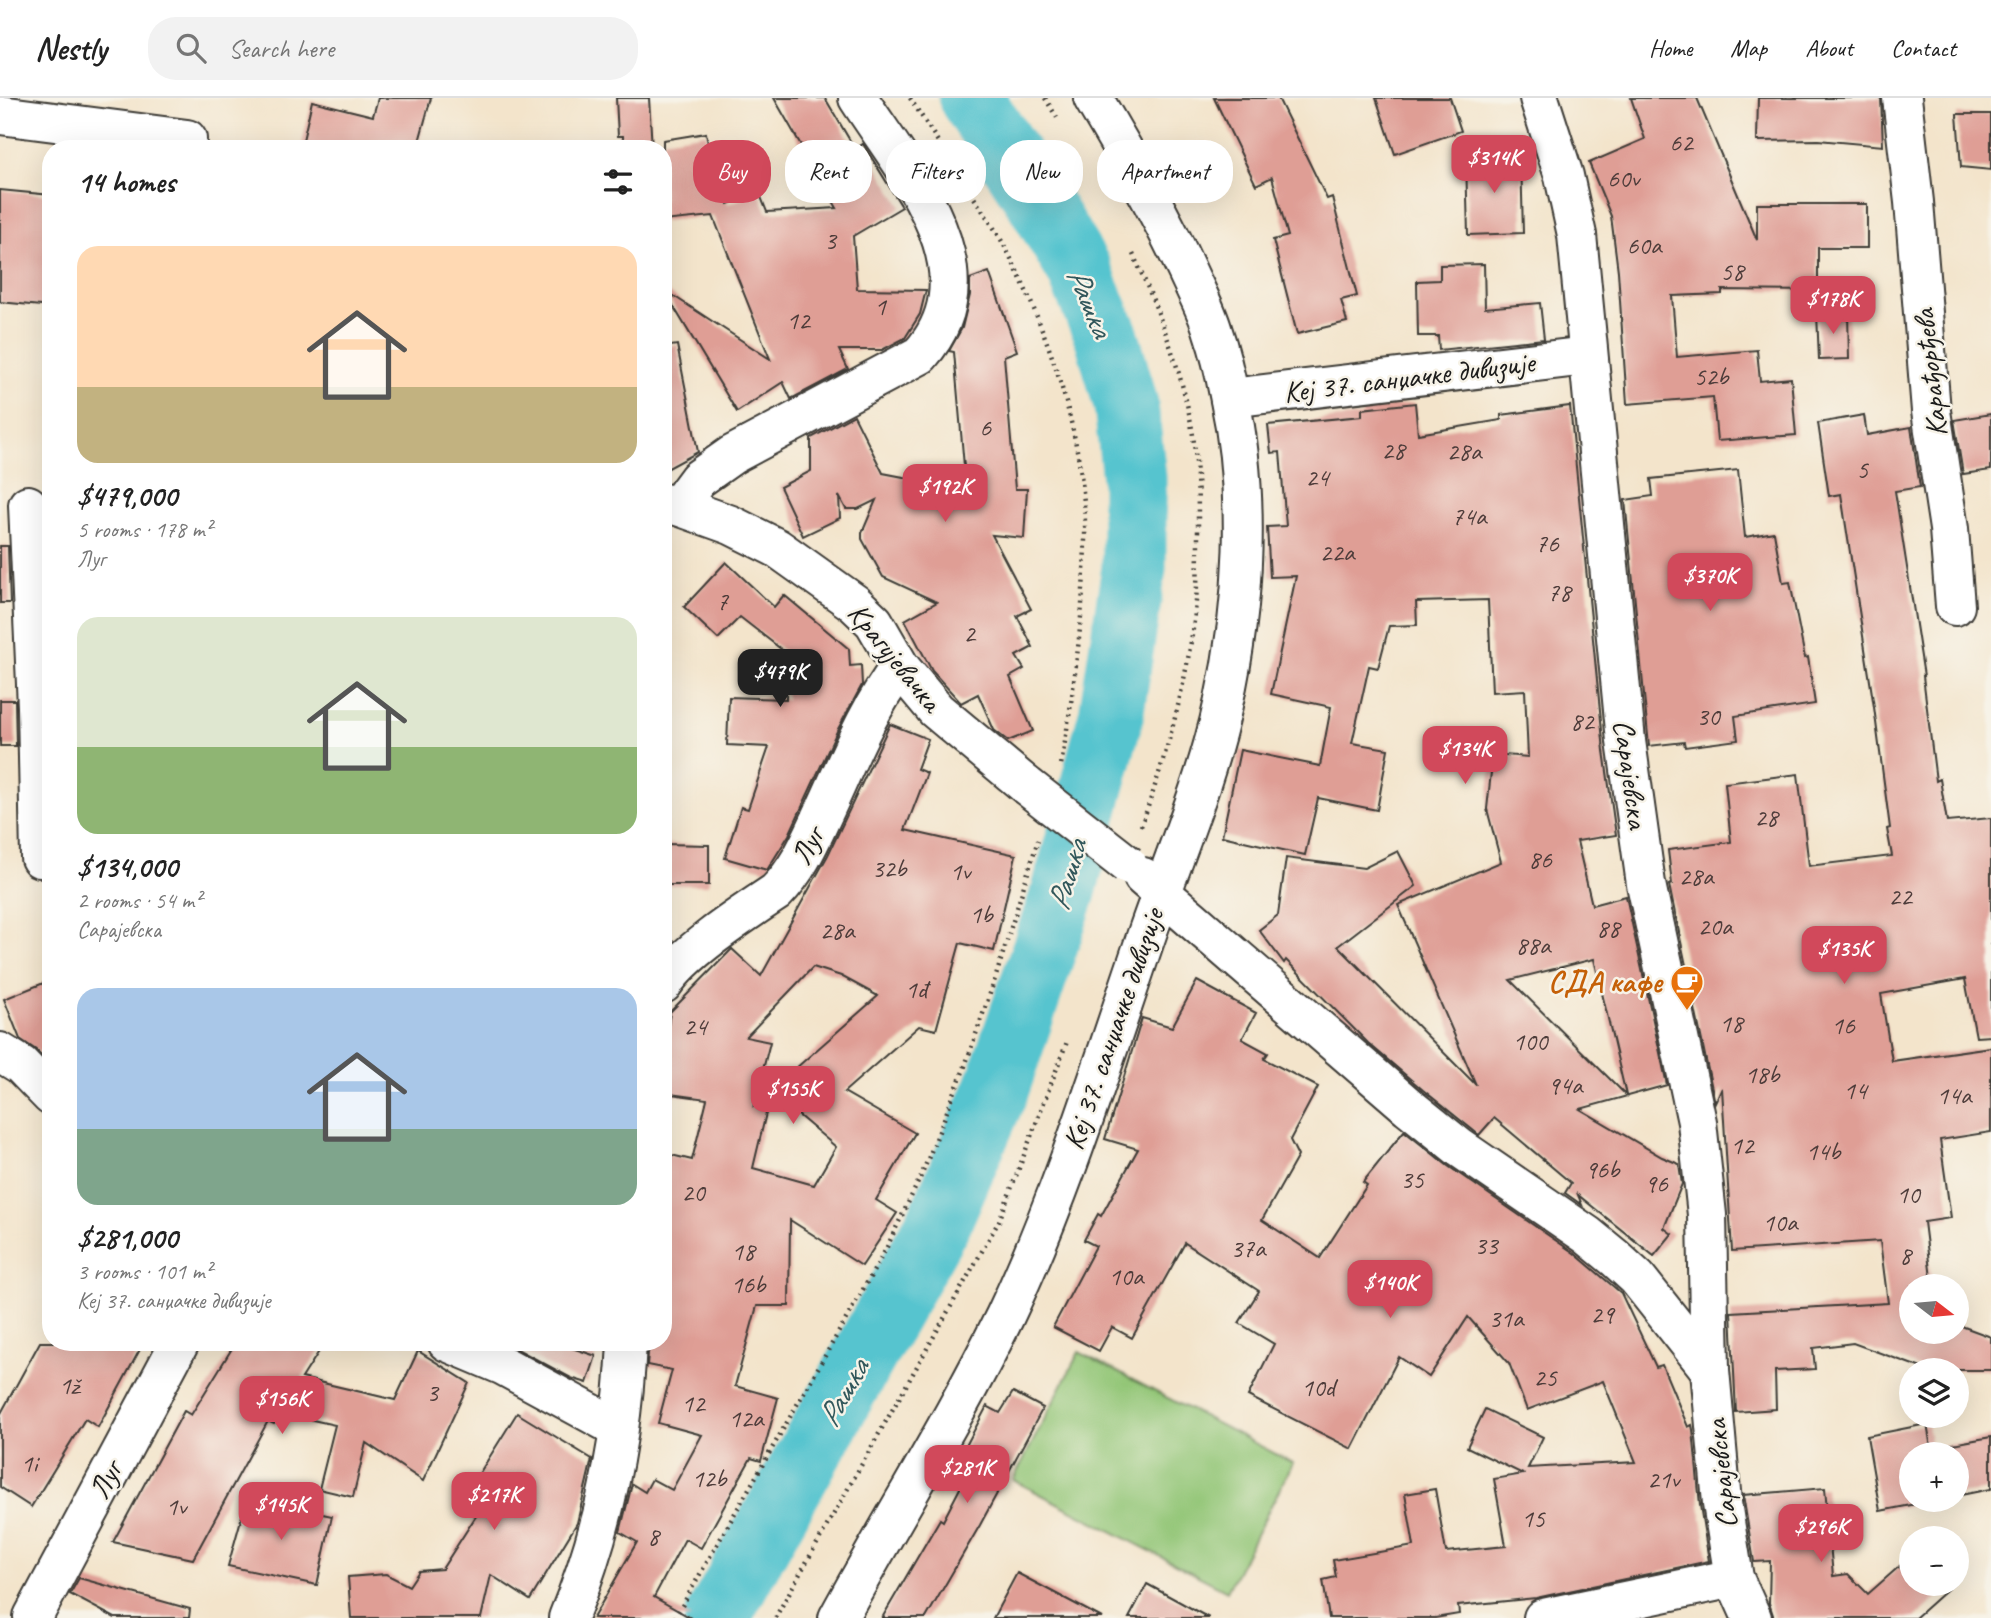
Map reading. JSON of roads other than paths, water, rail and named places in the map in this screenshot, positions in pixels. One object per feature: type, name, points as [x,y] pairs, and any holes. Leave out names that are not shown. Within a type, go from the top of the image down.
[{"type":"street","name":"Крагујевачка","points":[[672,503],[698,479],[732,454],[920,355],[934,339],[944,317],[948,262],[944,244],[924,200],[858,98]]},
{"type":"street","name":"Кеј 37. санџачке дивизије","points":[[838,1618],[1006,1313],[1070,1155],[1205,773],[1223,705],[1235,634],[1242,519],[1239,460],[1230,398],[1213,329],[1168,229],[1093,98]]},
{"type":"street","name":"Сарајевска","points":[[1539,98],[1564,176],[1577,234],[1626,741],[1646,884],[1697,1122],[1703,1173],[1708,1227],[1710,1370],[1722,1503],[1734,1578],[1752,1618]]},
{"type":"street","name":"Карађорђева","points":[[1902,98],[1914,202],[1931,411],[1949,529],[1955,606]]},
{"type":"street","points":[[0,115],[187,139]]},
{"type":"street","name":"Кеј 37. санџачке дивизије","points":[[1230,398],[1587,356]]},
{"type":"street","name":"Крагујевачка","points":[[672,504],[731,525],[777,548],[829,584],[874,622],[900,667],[936,710],[1042,781],[1128,864],[1162,891]]},
{"type":"street","points":[[26,505],[37,707],[40,858]]},
{"type":"street","name":"Луг","points":[[672,972],[787,880],[816,830],[869,713],[900,667]]},
{"type":"street","points":[[1162,891],[1409,1107],[1460,1148],[1587,1235],[1615,1258],[1637,1278],[1710,1370]]},
{"type":"street","points":[[0,1052],[21,1065],[42,1087]]},
{"type":"street","name":"Луг","points":[[34,1618],[175,1351]]},
{"type":"street","points":[[468,1351],[504,1366],[618,1428]]},
{"type":"street","points":[[568,1618],[593,1555],[604,1516],[622,1405],[626,1351]]},
{"type":"street","points":[[1544,1618],[1734,1578]]},
{"type":"street","points":[[0,1616],[34,1618]]},
{"type":"waterway","name":"Рашка","points":[[717,1618],[941,1218],[997,1088],[1064,891],[1111,716],[1134,568],[1134,478],[1126,405],[1107,337],[1078,268],[971,98]]},
{"type":"place","name":"СДА кафе","points":[[1687,1012]]}]
